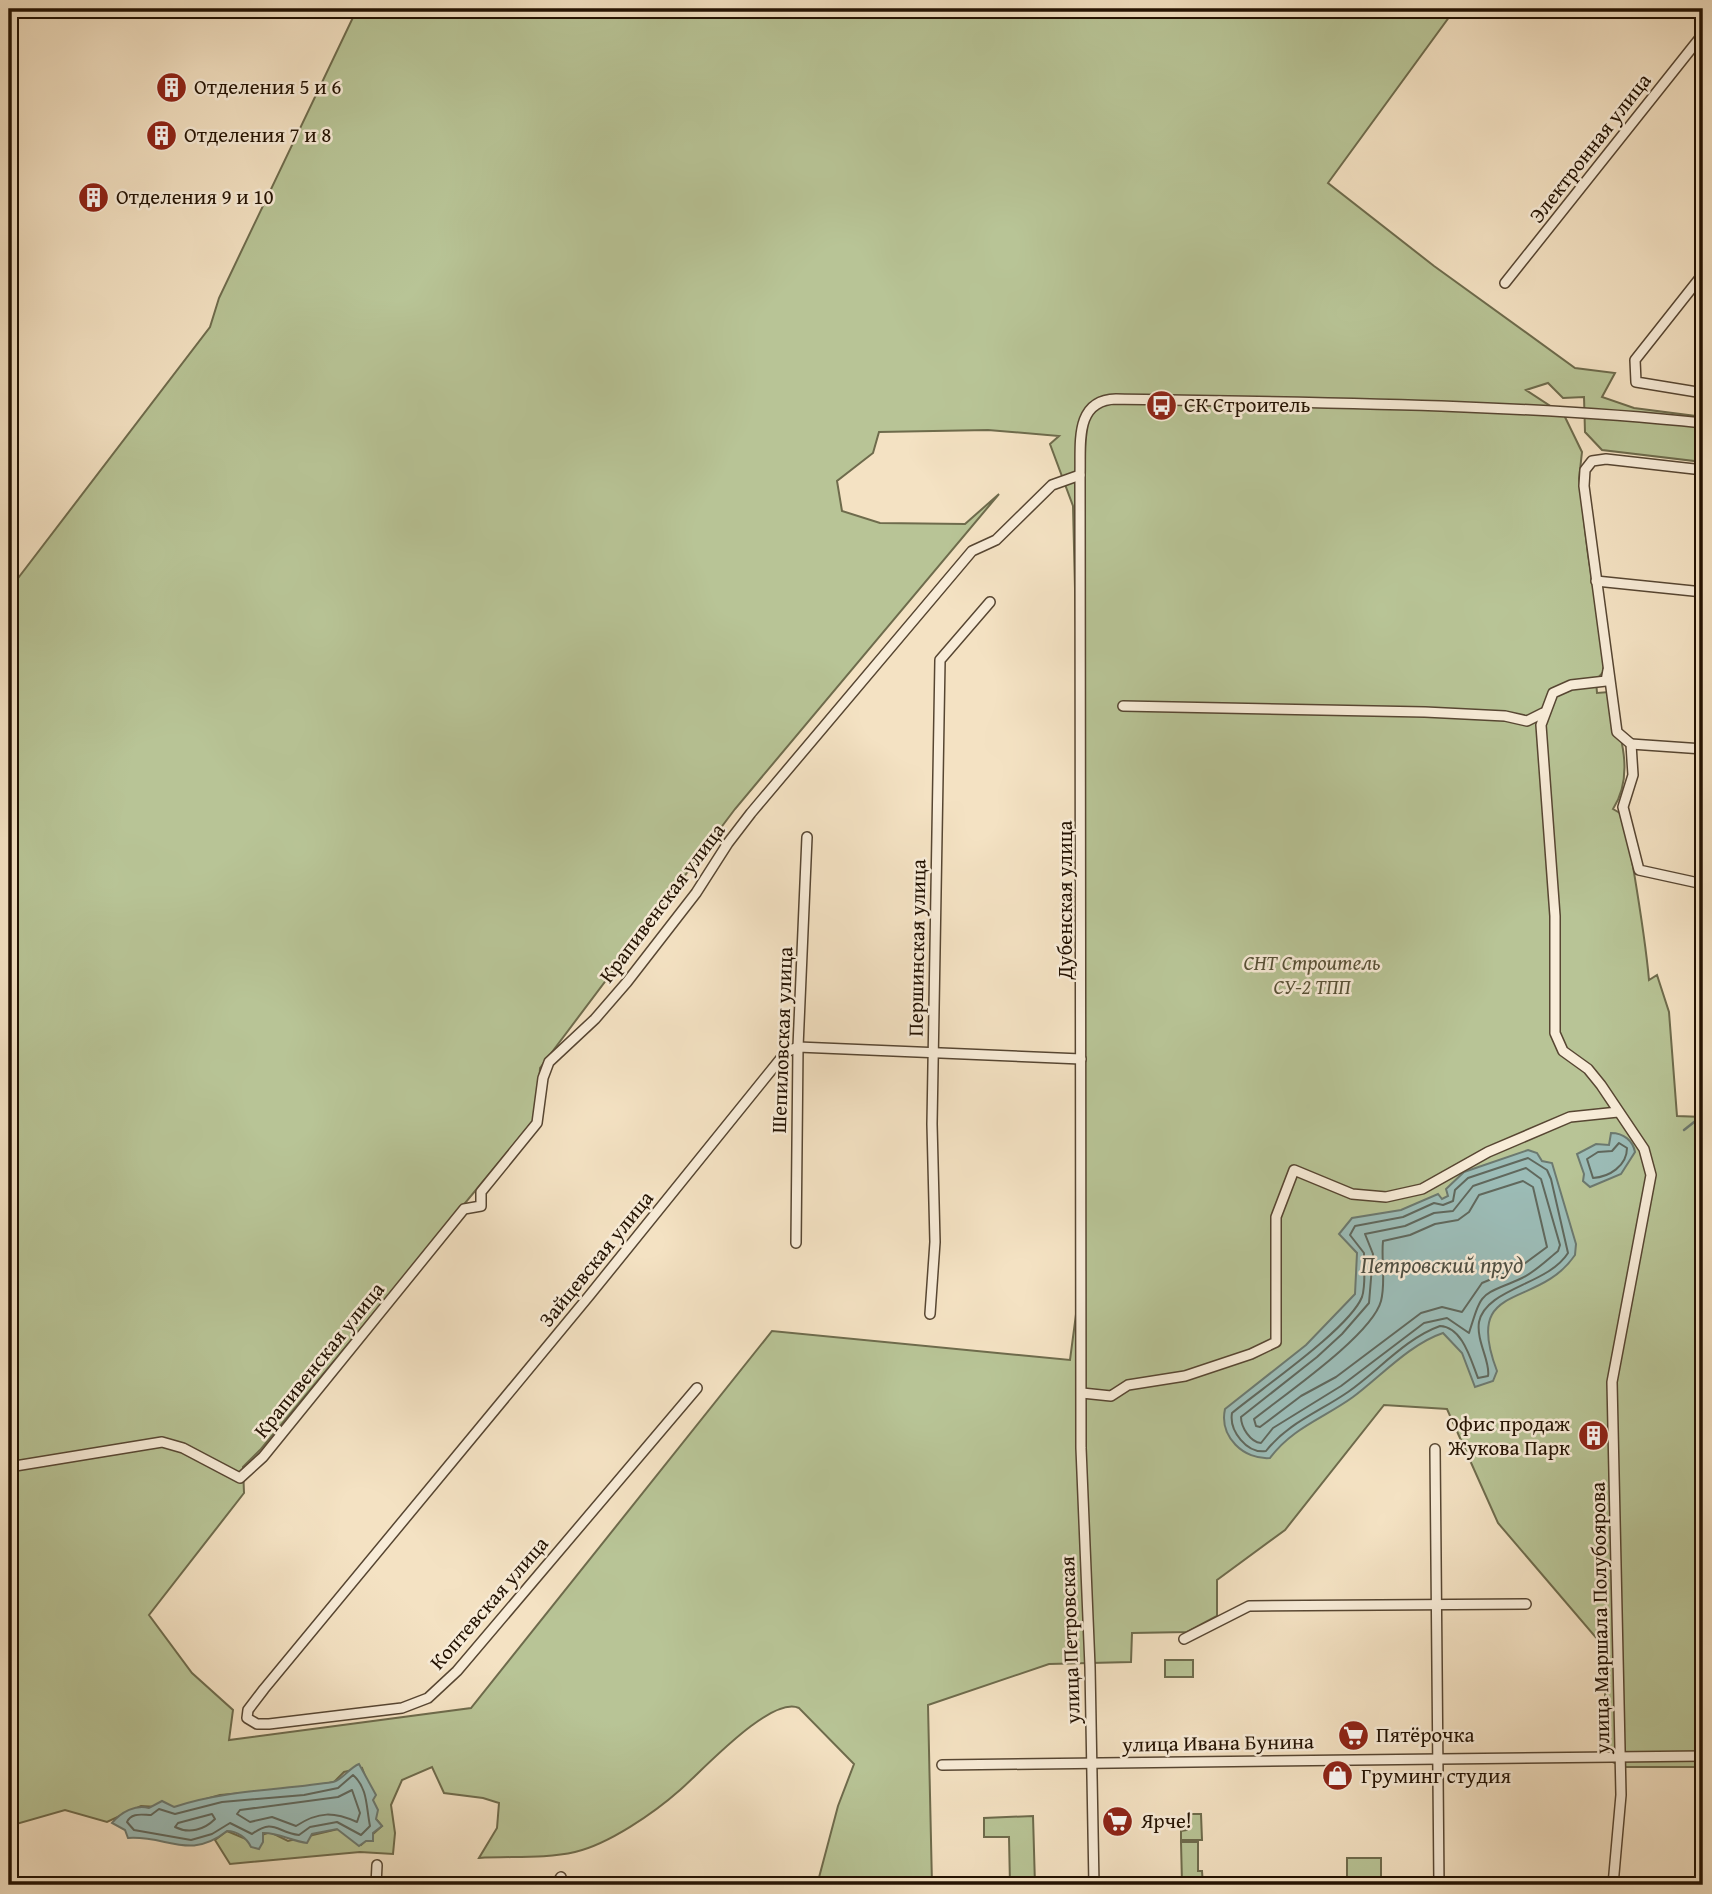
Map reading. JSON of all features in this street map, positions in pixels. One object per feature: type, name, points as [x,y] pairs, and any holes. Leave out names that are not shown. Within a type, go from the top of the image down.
[{"type":"street","name":"Электронная улица","points":[[1505,283],[1703,34]]},
{"type":"street","points":[[1703,274],[1634,360],[1636,382],[1703,393]]},
{"type":"street","name":"Дубенская улица","points":[[1082,1393],[1080,475],[1082,430],[1088,409],[1100,401],[1116,399],[1477,406],[1605,412],[1703,423]]},
{"type":"street","points":[[1703,470],[1606,459],[1592,461],[1585,470],[1584,486],[1617,732],[1631,744],[1703,749]]},
{"type":"street","name":"Крапивенская улица","points":[[9,1467],[162,1442],[183,1448],[240,1478],[263,1457],[464,1209],[481,1206],[481,1192],[537,1123],[543,1078],[549,1062],[595,1019],[627,982],[696,893],[751,813],[972,551],[996,540],[1052,485],[1080,475]]},
{"type":"street","points":[[1596,581],[1703,592]]},
{"type":"street","name":"Першинская улица","points":[[930,1314],[935,1242],[933,1053],[940,660],[990,602]]},
{"type":"street","points":[[1123,706],[1424,712],[1505,716],[1527,721],[1543,713],[1553,693],[1571,685],[1606,681],[1608,670]]},
{"type":"street","name":"улица Маршала Полубоярова","points":[[1543,713],[1541,725],[1555,916],[1555,1033],[1563,1051],[1591,1072],[1644,1149],[1651,1175],[1612,1382],[1621,1795],[1613,1885]]},
{"type":"street","points":[[1631,744],[1633,775],[1623,807],[1639,870],[1703,884]]},
{"type":"street","name":"Шепиловская улица","points":[[796,1243],[798,1048],[807,837]]},
{"type":"street","points":[[798,1048],[1081,1059]]},
{"type":"street","name":"Зайцевская улица","points":[[247,1718],[248,1710],[264,1689],[589,1296],[777,1061],[789,1050],[798,1048]]},
{"type":"street","points":[[1082,1393],[1111,1396],[1128,1385],[1185,1376],[1251,1354],[1276,1342],[1276,1217],[1294,1170],[1353,1194],[1387,1197],[1422,1189],[1488,1152],[1570,1117],[1618,1112]]},
{"type":"street","name":"Коптевская улица","points":[[247,1718],[254,1723],[268,1724],[316,1716],[386,1711],[407,1707],[430,1696],[457,1671],[697,1388]]},
{"type":"street","name":"улица Петровская","points":[[1082,1393],[1082,1504],[1094,1885]]},
{"type":"street","points":[[1435,1449],[1439,1885]]},
{"type":"street","points":[[1184,1639],[1249,1606],[1526,1604]]},
{"type":"street","name":"улица Ивана Бунина","points":[[942,1765],[1703,1756]]},
{"type":"street","points":[[376,1885],[377,1865]]},
{"type":"green space","name":"СНТ Строитель СУ-2 ТПП","points":[[357,9],[1455,9],[1328,183],[1434,266],[1575,368],[1615,373],[1602,397],[1634,408],[1703,417],[1703,462],[1602,450],[1585,432],[1584,397],[1563,398],[1548,383],[1526,390],[1564,415],[1582,452],[1579,479],[1606,669],[1596,680],[1597,693],[1609,692],[1623,752],[1623,781],[1613,809],[1625,816],[1649,980],[1657,975],[1669,1012],[1677,1116],[1703,1117],[1703,1767],[1625,1767],[1605,1759],[1605,1648],[1498,1523],[1447,1409],[1384,1405],[1285,1530],[1217,1580],[1217,1616],[1187,1632],[1132,1633],[1131,1662],[1049,1664],[928,1705],[932,1885],[817,1885],[838,1806],[854,1764],[799,1708],[787,1707],[755,1723],[680,1790],[644,1818],[602,1842],[564,1854],[479,1858],[497,1828],[499,1803],[444,1793],[432,1767],[402,1780],[391,1805],[395,1833],[393,1854],[360,1852],[230,1864],[215,1840],[227,1831],[248,1840],[270,1832],[288,1841],[338,1829],[361,1845],[382,1826],[376,1819],[370,1789],[362,1768],[344,1772],[334,1782],[303,1788],[220,1795],[174,1808],[141,1806],[107,1822],[65,1810],[16,1824],[9,1841],[9,590],[210,327],[219,298]],"holes":[[[988,430],[1059,436],[1050,444],[1073,506],[1079,755],[1080,1284],[1070,1360],[772,1331],[471,1708],[229,1740],[233,1710],[192,1673],[149,1615],[244,1493],[243,1467],[261,1449],[534,1120],[538,1110],[540,1068],[735,809],[999,494],[965,524],[880,523],[842,511],[837,481],[873,453],[879,432]]]},
{"type":"green space","points":[[1165,1660],[1193,1660],[1193,1677],[1165,1677]]},
{"type":"green space","points":[[1187,1814],[1201,1814],[1202,1840],[1181,1840],[1181,1831],[1187,1830]]},
{"type":"green space","points":[[1033,1816],[1035,1885],[1010,1885],[1009,1837],[984,1837],[984,1818]]},
{"type":"green space","points":[[1181,1842],[1198,1842],[1198,1871],[1202,1871],[1203,1885],[1171,1885],[1182,1883]]},
{"type":"green space","points":[[1347,1858],[1381,1858],[1381,1880],[1347,1880]]},
{"type":"water","points":[[1611,1133],[1627,1138],[1635,1152],[1621,1174],[1590,1187],[1583,1181],[1584,1174],[1577,1154],[1596,1144],[1609,1145]]},
{"type":"water","name":"Петровский пруд","points":[[1528,1150],[1537,1153],[1542,1161],[1552,1163],[1576,1244],[1575,1255],[1559,1272],[1542,1284],[1496,1309],[1489,1322],[1489,1342],[1497,1371],[1493,1381],[1475,1387],[1462,1353],[1443,1333],[1419,1345],[1353,1397],[1298,1431],[1270,1458],[1251,1455],[1236,1445],[1226,1429],[1225,1409],[1306,1345],[1355,1294],[1357,1253],[1339,1234],[1352,1218],[1401,1210],[1438,1194],[1442,1199],[1448,1196],[1446,1189],[1464,1172]]},
{"type":"water","points":[[359,1764],[376,1795],[373,1800],[378,1810],[376,1819],[382,1826],[373,1833],[373,1841],[366,1841],[359,1846],[337,1829],[312,1834],[307,1843],[263,1833],[263,1842],[259,1849],[251,1847],[247,1841],[231,1831],[201,1844],[178,1845],[128,1838],[125,1830],[112,1823],[129,1810],[149,1808],[162,1801],[174,1807],[212,1797],[333,1782]]},
{"type":"waterway","points":[[1684,1130],[1703,1115]]},
{"type":"place","name":"Отделения 5 и 6","points":[[171,87]]},
{"type":"place","name":"Отделения 7 и 8","points":[[161,135]]},
{"type":"place","name":"Отделения 9 и 10","points":[[93,197]]},
{"type":"place","name":"СК Строитель","points":[[1161,405]]},
{"type":"place","name":"Офис продаж Жукова Парк","points":[[1593,1436]]},
{"type":"place","name":"Пятёрочка","points":[[1353,1735]]},
{"type":"place","name":"Груминг студия","points":[[1338,1776]]},
{"type":"place","name":"Ярче!","points":[[1118,1821]]}]
